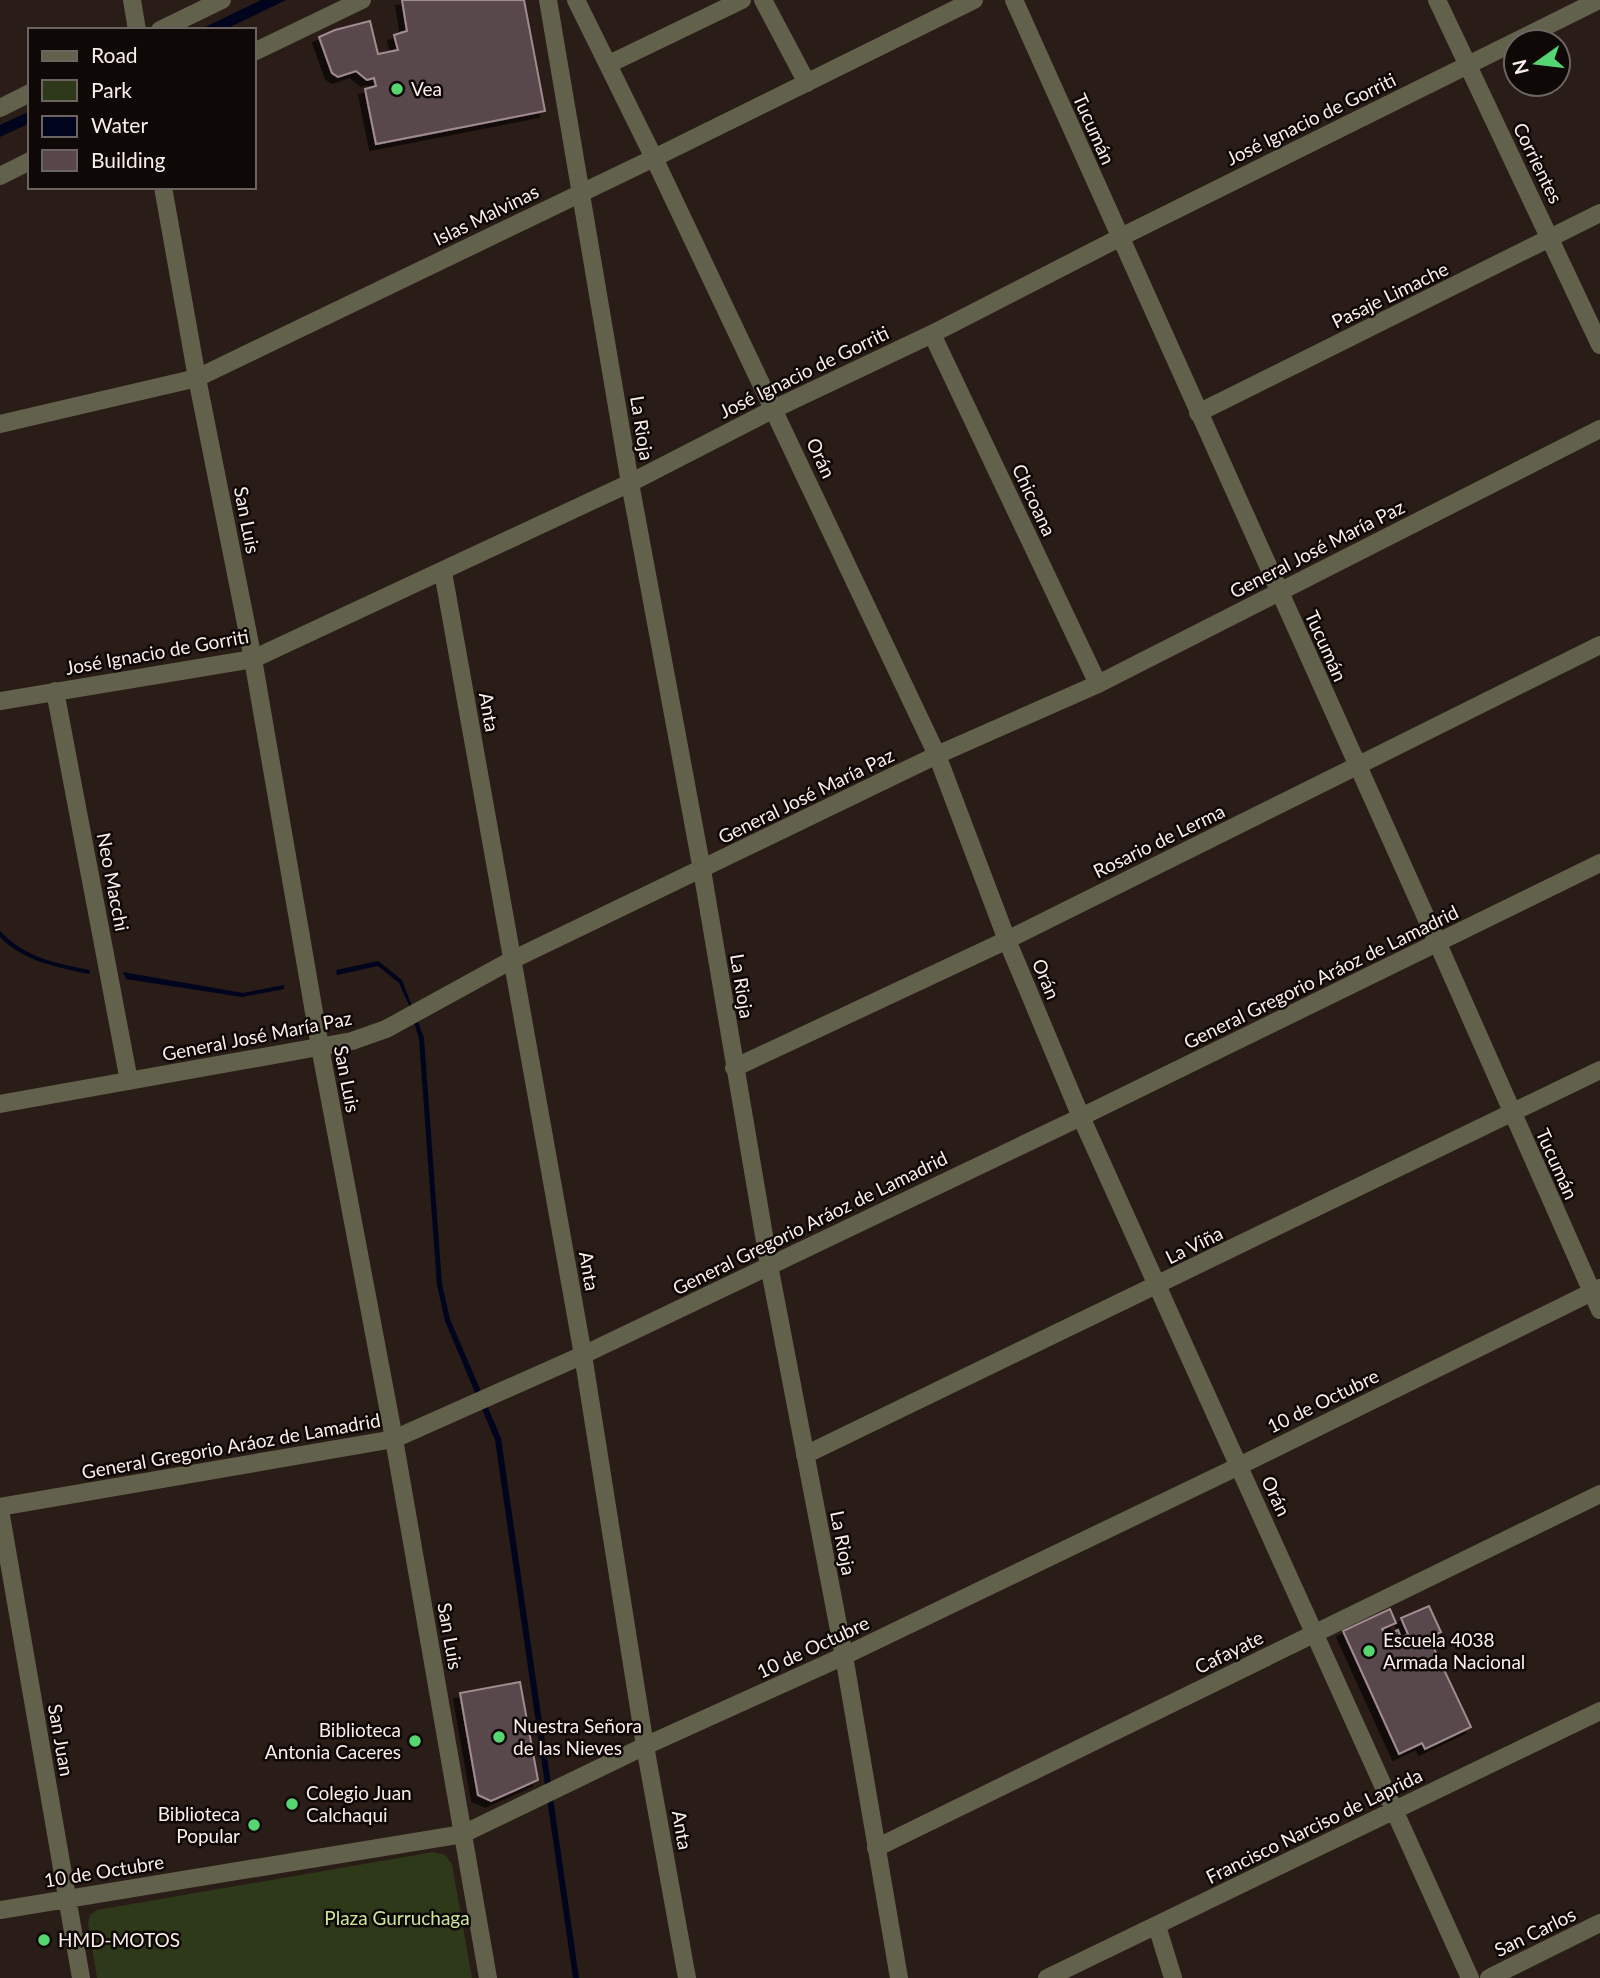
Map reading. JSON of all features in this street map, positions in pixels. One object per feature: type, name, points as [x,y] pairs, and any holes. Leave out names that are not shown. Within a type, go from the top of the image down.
[{"type":"street","points":[[132,0],[136,28]]},
{"type":"street","points":[[164,28],[222,0]]},
{"type":"street","points":[[256,51],[362,0]]},
{"type":"street","name":"La Rioja","points":[[548,0],[630,483],[702,870],[769,1265],[844,1656],[898,1978]]},
{"type":"street","name":"Orán","points":[[576,0],[654,158],[937,755],[1007,940],[1081,1117],[1470,1978]]},
{"type":"street","points":[[609,64],[742,0]]},
{"type":"street","points":[[763,0],[807,83]]},
{"type":"street","name":"Islas Malvinas","points":[[0,424],[197,378],[974,0]]},
{"type":"street","name":"Tucumán","points":[[1014,0],[1438,944],[1511,1113],[1596,1290],[1600,1310]]},
{"type":"street","name":"Corrientes","points":[[1437,0],[1600,345]]},
{"type":"street","name":"José Ignacio de Gorriti","points":[[0,701],[253,659],[630,483],[1599,0]]},
{"type":"street","points":[[0,108],[28,94]]},
{"type":"street","points":[[0,176],[28,162]]},
{"type":"street","name":"San Luis","points":[[163,189],[197,378],[253,659],[488,1978]]},
{"type":"street","name":"Pasaje Limache","points":[[1198,413],[1600,214]]},
{"type":"street","name":"Chicoana","points":[[932,334],[1098,684]]},
{"type":"street","name":"General José María Paz","points":[[0,1104],[352,1041],[386,1029],[512,960],[937,755],[1098,684],[1600,429]]},
{"type":"street","name":"Anta","points":[[443,572],[583,1355],[645,1746],[687,1978]]},
{"type":"street","name":"Rosario de Lerma","points":[[734,1068],[1007,940],[1600,645]]},
{"type":"street","name":"Neo Macchi","points":[[55,691],[129,1081]]},
{"type":"street","name":"General Gregorio Aráoz de Lamadrid","points":[[0,1508],[394,1439],[583,1355],[1081,1117],[1600,863]]},
{"type":"street","name":"La Viña","points":[[805,1455],[1600,1070]]},
{"type":"street","name":"10 de Octubre","points":[[0,1910],[463,1834],[645,1746],[844,1656],[1596,1290]]},
{"type":"street","name":"Cafayate","points":[[876,1848],[1600,1494]]},
{"type":"street","name":"San Juan","points":[[0,1508],[81,1978]]},
{"type":"street","name":"Francisco Narciso de Laprida","points":[[1047,1978],[1600,1711]]},
{"type":"street","name":"San Carlos","points":[[1489,1978],[1600,1923]]},
{"type":"street","points":[[1157,1926],[1173,1978]]},
{"type":"green space","name":"Plaza Gurruchaga","points":[[433,1852],[445,1855],[452,1864],[472,1978],[97,1978],[88,1923],[90,1915],[97,1910]]},
{"type":"water","points":[[261,0],[286,0],[228,28],[203,28]]},
{"type":"water","points":[[28,112],[28,124],[0,137],[0,125]]},
{"type":"water","points":[[0,931],[30,953],[53,962],[90,970],[89,974],[30,958],[0,937]]},
{"type":"water","points":[[378,961],[402,980],[424,1038],[442,1284],[450,1319],[501,1438],[579,1978],[573,1978],[495,1440],[445,1321],[437,1285],[419,1039],[399,983],[378,966],[337,975],[336,970]]},
{"type":"water","points":[[123,972],[243,993],[284,985],[284,989],[242,997],[126,979]]},
{"type":"building","name":"Vea","points":[[402,0],[524,0],[545,111],[376,144],[365,89],[376,86],[374,78],[367,80],[356,71],[338,77],[332,73],[319,37],[370,21],[378,54],[398,50],[394,35],[407,31]]},
{"type":"building","points":[[1429,1606],[1441,1632],[1429,1638],[1471,1727],[1425,1749],[1422,1743],[1399,1754],[1343,1631],[1390,1609],[1396,1623],[1382,1629],[1386,1636],[1398,1630],[1401,1638],[1408,1634],[1401,1618]]},
{"type":"building","name":"Nuestra Señora de las Nieves","points":[[520,1682],[538,1780],[491,1801],[478,1795],[460,1693]]},
{"type":"place","name":"Vea","points":[[397,89]]},
{"type":"place","name":"Escuela 4038 Armada Nacional","points":[[1369,1651]]},
{"type":"place","name":"Nuestra Señora de las Nieves","points":[[499,1737]]},
{"type":"place","name":"Biblioteca Antonia Caceres","points":[[415,1741]]},
{"type":"place","name":"Colegio Juan Calchaqui","points":[[292,1804]]},
{"type":"place","name":"Biblioteca Popular","points":[[254,1825]]},
{"type":"place","name":"HMD-MOTOS","points":[[44,1940]]}]
